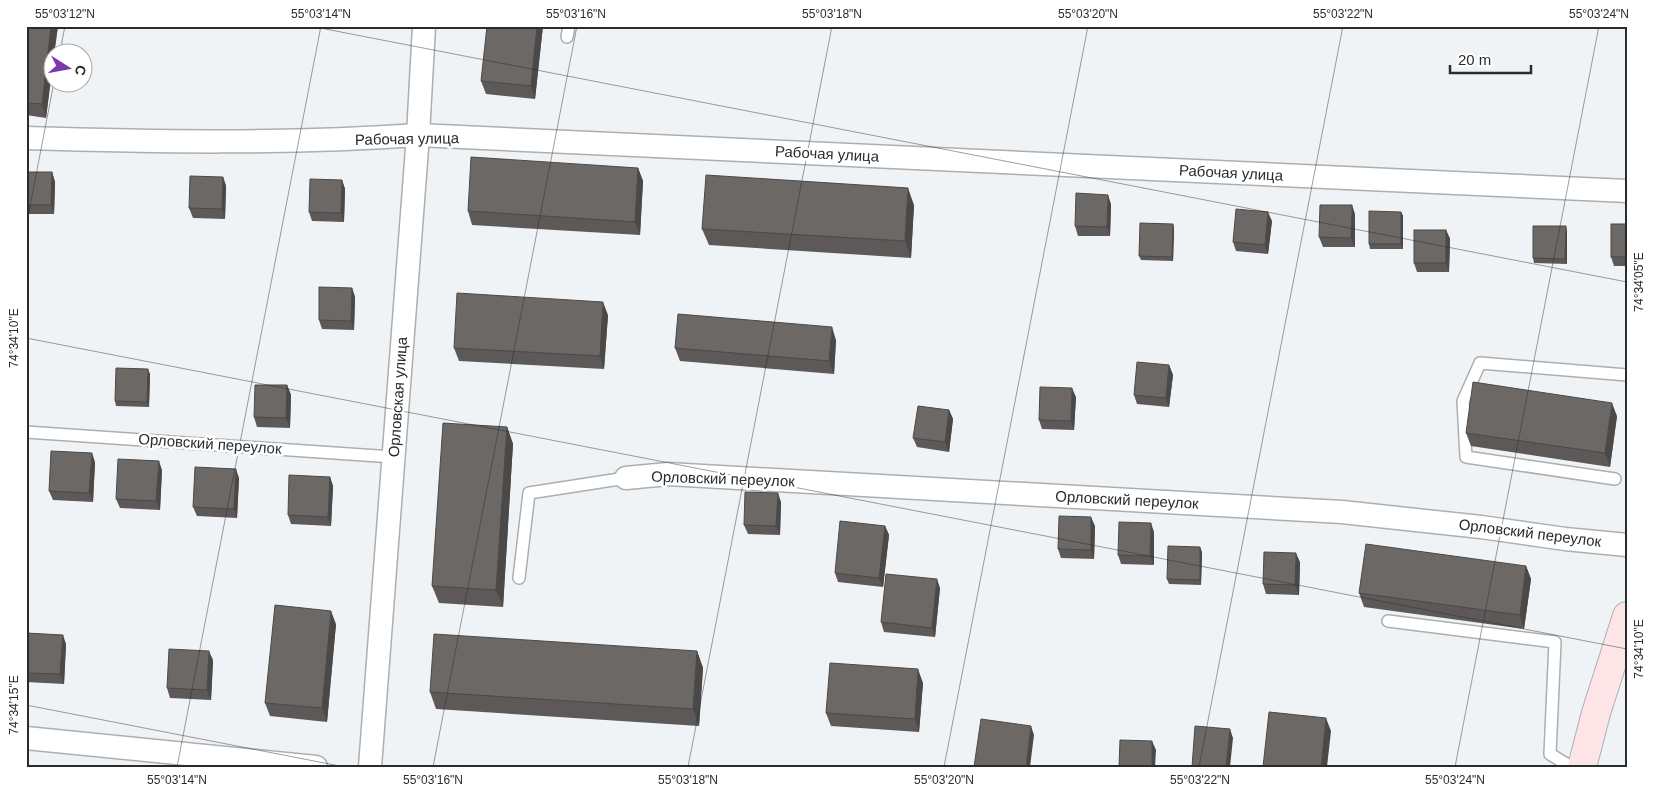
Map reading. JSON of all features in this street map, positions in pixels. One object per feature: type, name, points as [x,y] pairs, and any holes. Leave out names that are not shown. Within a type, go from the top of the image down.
[{"type":"street","name":"Орловская улица","points":[[370,767],[418,135],[424,26]]},
{"type":"street","name":"Рабочая улица","points":[[26,138],[166,142],[341,140],[418,135],[1627,191]]},
{"type":"street","name":"Орловский переулок","points":[[626,478],[668,474],[1342,512],[1481,526],[1565,539],[1627,544]]},
{"type":"street","points":[[1582,767],[1596,713],[1627,616]]},
{"type":"street","points":[[26,738],[316,767]]},
{"type":"lane","points":[[1615,479],[1466,457],[1463,401],[1480,363],[1627,375]]},
{"type":"lane","name":"Орловский переулок","points":[[26,432],[393,457]]},
{"type":"lane","points":[[519,578],[529,493],[626,478]]},
{"type":"lane","points":[[1388,621],[1556,642],[1550,754],[1571,767]]},
{"type":"building","points":[[26,26],[51,26],[49,42],[42,42],[42,104],[26,103]]},
{"type":"building","points":[[487,26],[537,26],[531,86],[481,81]]},
{"type":"building","points":[[471,157],[638,168],[635,222],[468,211]]},
{"type":"building","points":[[26,172],[52,172],[51,205],[26,205]]},
{"type":"building","points":[[706,175],[908,188],[905,241],[702,229]]},
{"type":"building","points":[[190,176],[223,177],[222,209],[189,208]]},
{"type":"building","points":[[310,179],[342,180],[341,213],[309,212]]},
{"type":"building","points":[[1076,193],[1108,195],[1107,227],[1075,226]]},
{"type":"building","points":[[1320,205],[1352,205],[1351,238],[1319,237]]},
{"type":"building","points":[[1236,209],[1268,212],[1265,245],[1233,242]]},
{"type":"building","points":[[1369,211],[1401,212],[1401,244],[1369,244]]},
{"type":"building","points":[[1140,223],[1173,224],[1172,257],[1139,256]]},
{"type":"building","points":[[1611,224],[1627,224],[1627,257],[1611,257]]},
{"type":"building","points":[[1533,226],[1566,226],[1565,259],[1533,258]]},
{"type":"building","points":[[1414,230],[1446,230],[1446,263],[1414,263]]},
{"type":"building","points":[[319,287],[352,288],[351,321],[319,320]]},
{"type":"building","points":[[457,293],[603,302],[600,356],[454,348]]},
{"type":"building","points":[[678,314],[832,327],[829,361],[675,348]]},
{"type":"building","points":[[1137,362],[1169,365],[1166,398],[1134,395]]},
{"type":"building","points":[[116,368],[148,369],[147,402],[115,401]]},
{"type":"building","points":[[1473,382],[1612,403],[1605,453],[1466,433]]},
{"type":"building","points":[[255,385],[287,385],[286,418],[254,417]]},
{"type":"building","points":[[1040,387],[1072,388],[1071,421],[1039,420]]},
{"type":"building","points":[[918,406],[949,410],[945,442],[913,438]]},
{"type":"building","points":[[443,423],[507,427],[496,590],[432,586]]},
{"type":"building","points":[[51,451],[92,453],[89,493],[49,491]]},
{"type":"building","points":[[118,459],[159,461],[156,501],[116,499]]},
{"type":"building","points":[[195,467],[236,469],[234,509],[193,507]]},
{"type":"building","points":[[289,475],[330,477],[328,517],[288,515]]},
{"type":"building","points":[[745,492],[778,493],[776,526],[744,525]]},
{"type":"building","points":[[1059,516],[1091,517],[1091,550],[1058,549]]},
{"type":"building","points":[[840,521],[885,526],[879,578],[835,573]]},
{"type":"building","points":[[1119,522],[1151,523],[1150,556],[1118,555]]},
{"type":"building","points":[[1366,544],[1526,566],[1520,615],[1359,593]]},
{"type":"building","points":[[1168,546],[1200,547],[1200,580],[1167,579]]},
{"type":"building","points":[[1264,552],[1296,553],[1295,585],[1263,584]]},
{"type":"building","points":[[886,574],[937,579],[932,628],[881,622]]},
{"type":"building","points":[[275,605],[331,611],[322,708],[265,703]]},
{"type":"building","points":[[26,633],[63,635],[60,674],[26,673]]},
{"type":"building","points":[[434,634],[697,651],[693,709],[430,692]]},
{"type":"building","points":[[169,649],[209,651],[207,690],[167,688]]},
{"type":"building","points":[[830,663],[918,669],[915,719],[826,713]]},
{"type":"building","points":[[1269,712],[1326,718],[1321,767],[1263,767]]},
{"type":"building","points":[[981,719],[1031,726],[1026,767],[974,767]]},
{"type":"building","points":[[1195,726],[1230,729],[1226,767],[1192,767]]},
{"type":"building","points":[[1120,740],[1152,741],[1152,767],[1119,767]]}]
